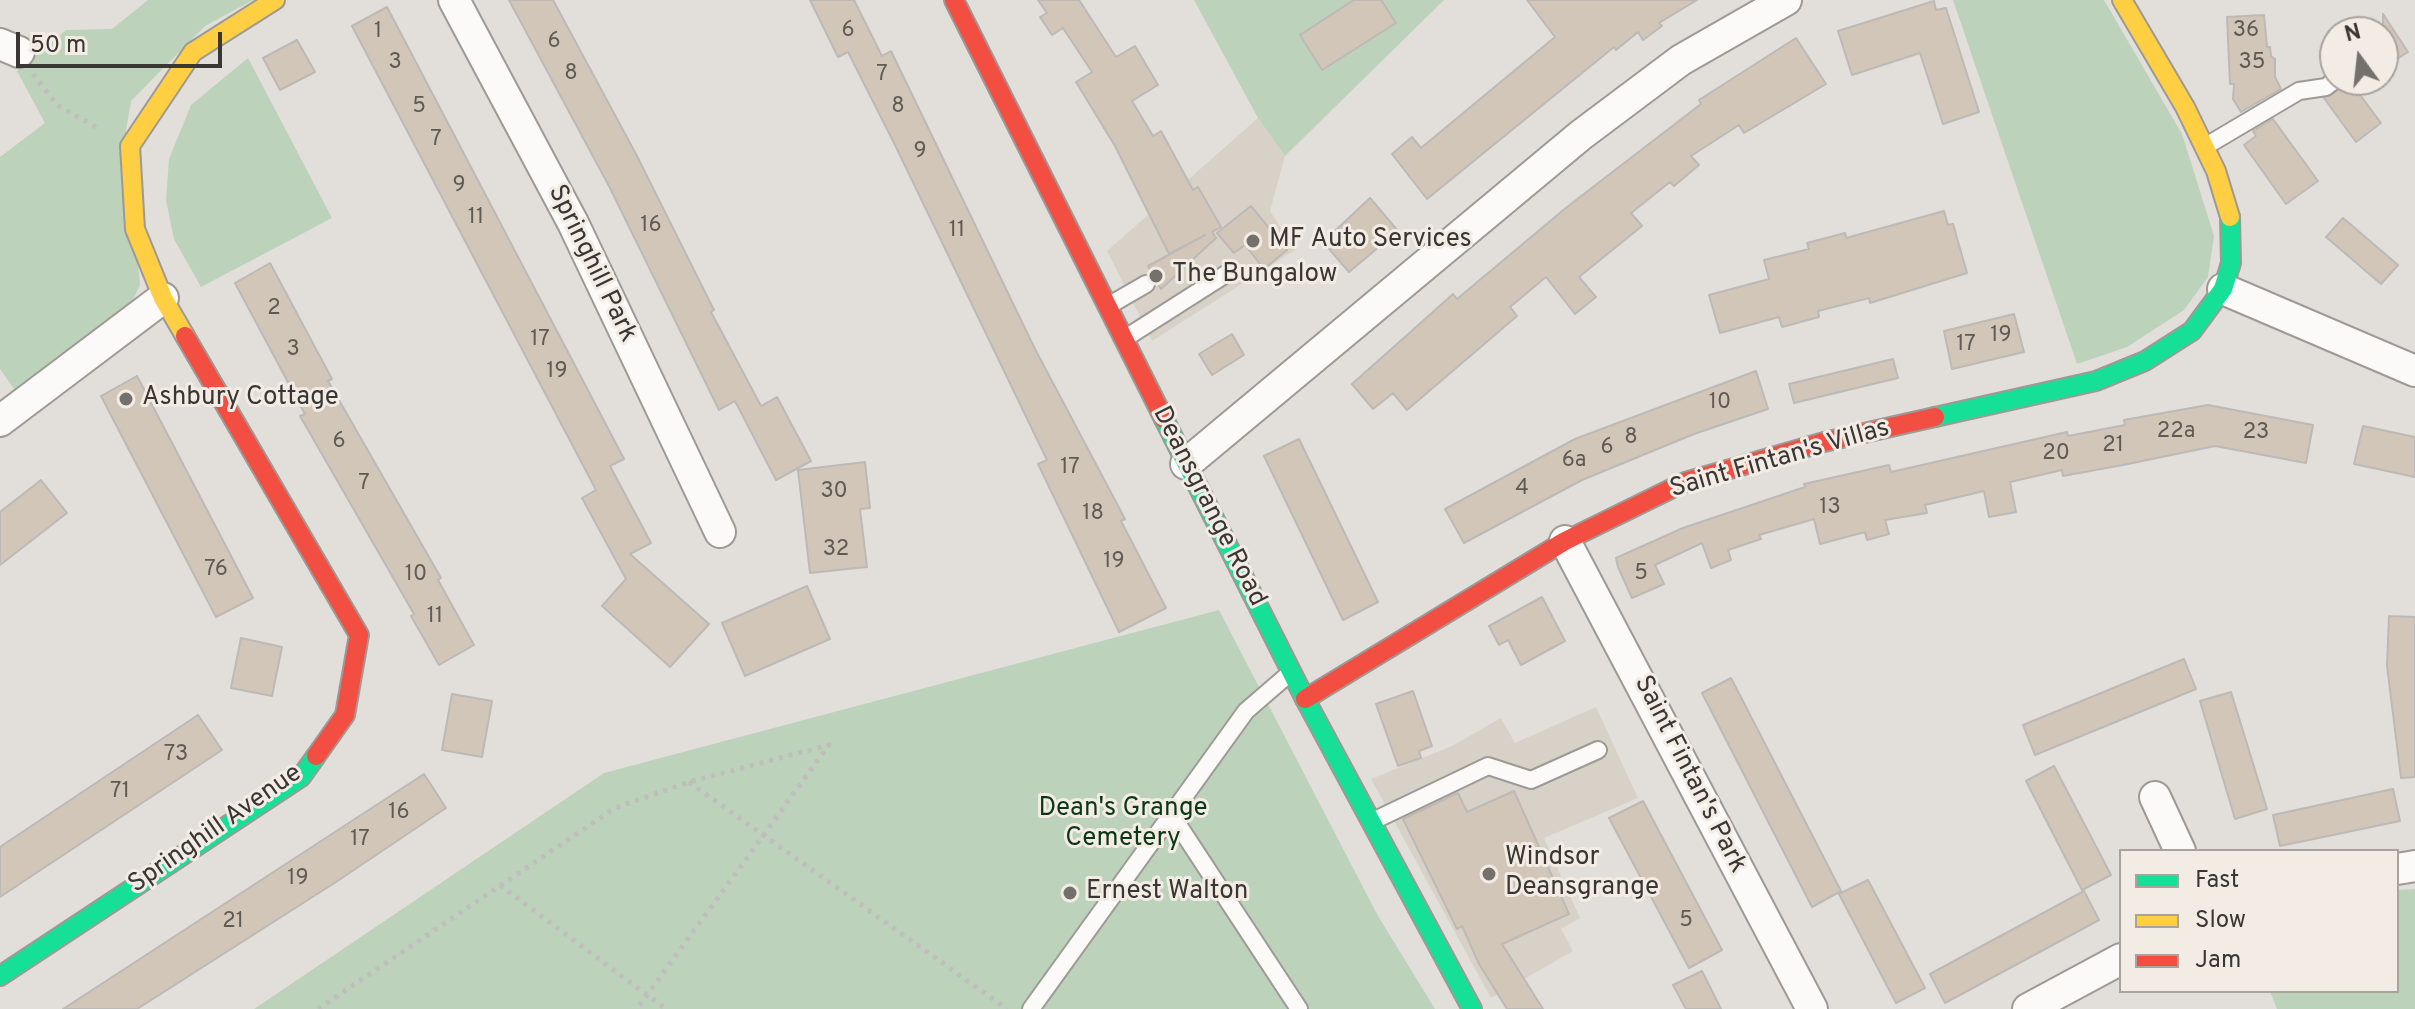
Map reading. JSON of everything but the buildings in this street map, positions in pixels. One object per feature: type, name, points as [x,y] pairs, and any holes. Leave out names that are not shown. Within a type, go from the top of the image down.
[{"type":"street","points":[[130,146],[193,52],[275,0]]},
{"type":"street","name":"Springhill Park","points":[[454,0],[573,223],[720,532]]},
{"type":"street","name":"Deansgrange Road","points":[[954,0],[1122,340],[1462,1005]]},
{"type":"street","points":[[1186,464],[1581,135],[1681,60],[1786,0]]},
{"type":"street","name":"Saint Fintan's Villas","points":[[1305,699],[1565,541],[1685,482],[1824,442],[2096,381],[2145,361],[2192,331],[2223,289],[2231,263],[2233,226],[2204,147],[2157,56],[2122,0]]},
{"type":"street","name":"Springhill Avenue","points":[[0,976],[301,777],[345,715],[359,635],[163,298],[135,229],[130,146]]},
{"type":"street","points":[[2223,289],[2415,371]]},
{"type":"street","points":[[0,421],[163,298]]},
{"type":"street","name":"Saint Fintan's Park","points":[[1565,541],[1812,1009]]},
{"type":"street","points":[[2155,797],[2179,849]]},
{"type":"street","points":[[2028,1009],[2119,960]]},
{"type":"lane","points":[[2204,147],[2299,91],[2319,88]]},
{"type":"lane","points":[[1122,340],[1226,274]]},
{"type":"lane","points":[[1106,307],[1146,284]]},
{"type":"lane","points":[[1031,1009],[1246,711],[1291,672]]},
{"type":"lane","points":[[1369,823],[1488,766],[1531,780],[1598,750]]},
{"type":"lane","points":[[1171,814],[1299,1009]]},
{"type":"path","points":[[10,48],[57,105],[130,146]]},
{"type":"path","points":[[318,1009],[328,1007],[615,808],[689,782],[829,745],[637,1009]]},
{"type":"path","points":[[689,782],[1007,1009]]},
{"type":"path","points":[[500,885],[666,1009]]},
{"type":"shaded area","points":[[1258,118],[1285,156],[1270,211],[1295,250],[1152,341],[1107,251]]},
{"type":"shaded area","points":[[1596,707],[1638,798],[1544,838],[1580,918],[1561,929],[1573,951],[1491,998],[1371,779],[1452,746],[1501,718],[1515,743]]},
{"type":"green space","points":[[148,0],[253,0],[205,26],[131,101],[126,130],[140,285],[132,302],[14,389],[0,369],[0,157],[45,123],[17,71],[66,30],[112,29]]},
{"type":"green space","points":[[1194,0],[1444,0],[1285,156],[1258,118]]},
{"type":"green space","points":[[1953,0],[2104,0],[2182,134],[2214,236],[2208,277],[2184,310],[2127,347],[2077,364]]},
{"type":"green space","points":[[248,58],[332,218],[201,287],[174,239],[166,200],[169,159],[191,105]]},
{"type":"green space","name":"Dean's Grange Cemetery","points":[[1219,610],[1378,916],[1435,1009],[254,1009],[604,773]]},
{"type":"green space","points":[[2415,889],[2415,1009],[2277,1009],[2271,993],[2399,993],[2399,890]]},
{"type":"traffic: fast","points":[[1935,417],[2096,381],[2145,361],[2192,331],[2223,289],[2231,263],[2230,217]]},
{"type":"traffic: fast","points":[[1164,419],[1305,699],[1472,1009]]},
{"type":"traffic: fast","points":[[0,976],[301,777],[316,756]]},
{"type":"traffic: slow","points":[[185,336],[163,298],[135,229],[130,146],[193,52],[275,0]]},
{"type":"traffic: slow","points":[[2122,0],[2185,107],[2216,171],[2230,217]]},
{"type":"traffic: jam","points":[[954,0],[1164,419]]},
{"type":"traffic: jam","points":[[185,336],[359,635],[345,715],[316,756]]},
{"type":"traffic: jam","points":[[1305,699],[1565,541],[1685,482],[1824,442],[1935,417]]},
{"type":"place","name":"MF Auto Services","points":[[1253,241]]},
{"type":"place","name":"The Bungalow","points":[[1156,276]]},
{"type":"place","name":"Ashbury Cottage","points":[[126,399]]},
{"type":"place","name":"Windsor Deansgrange","points":[[1489,874]]},
{"type":"place","name":"Ernest Walton","points":[[1070,893]]}]
